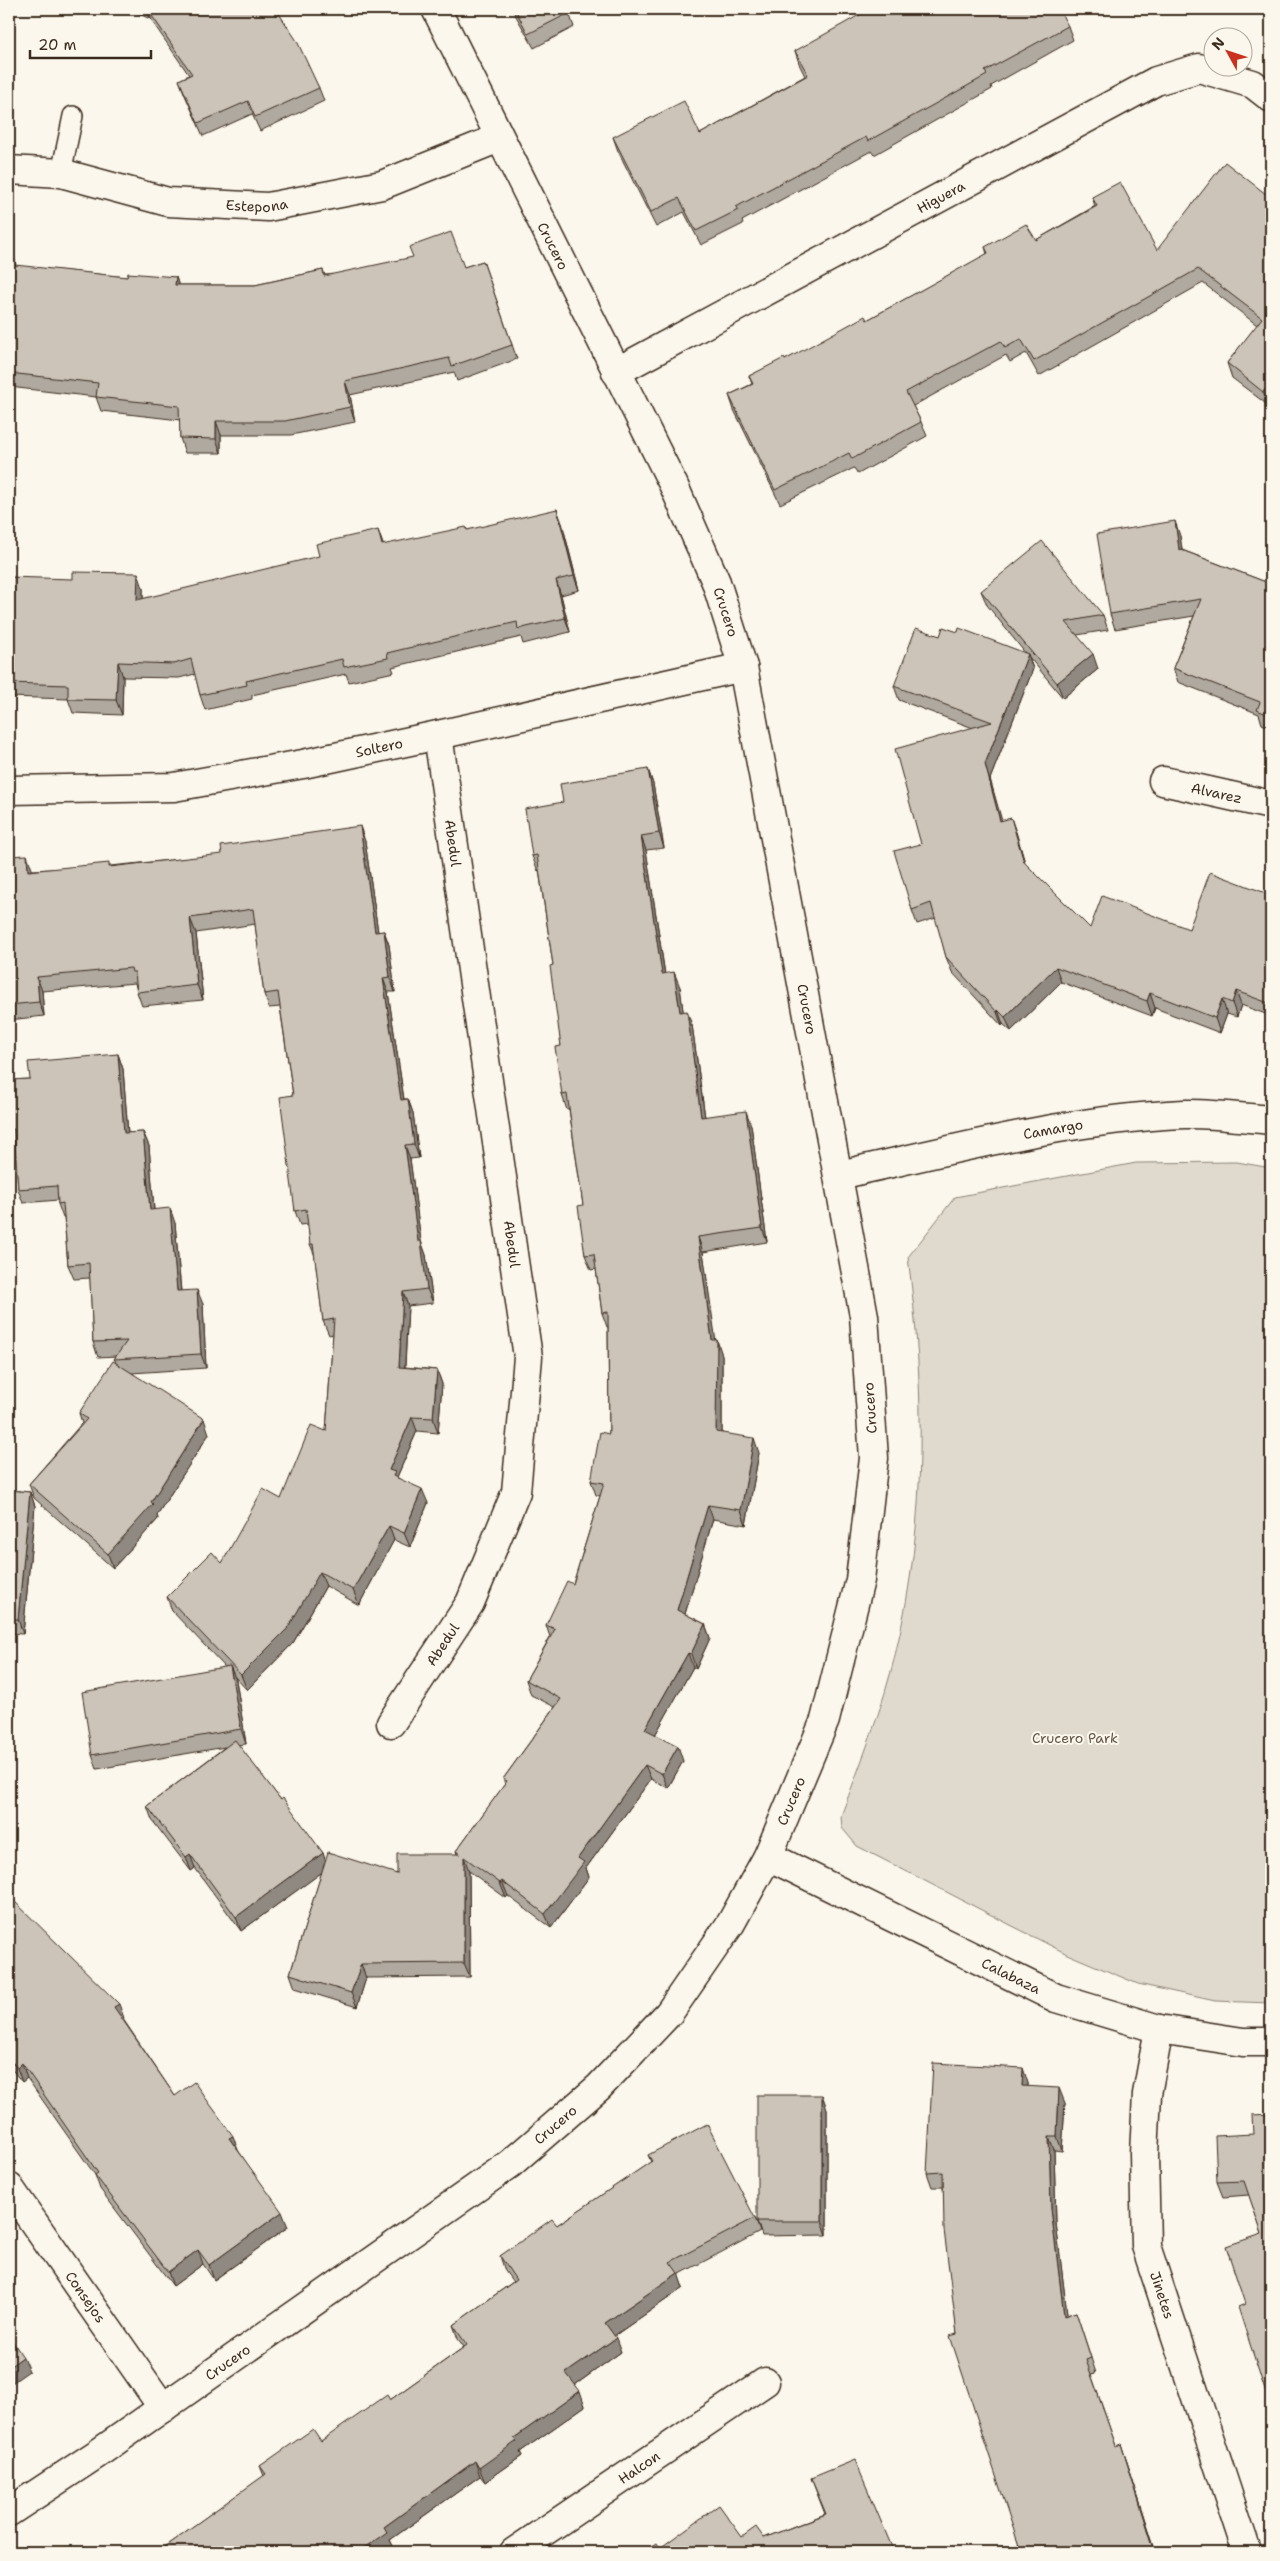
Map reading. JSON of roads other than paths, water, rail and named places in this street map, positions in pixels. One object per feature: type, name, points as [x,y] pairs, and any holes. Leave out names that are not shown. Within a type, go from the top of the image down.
[{"type":"street","name":"Crucero","points":[[9,2512],[163,2408],[510,2164],[600,2087],[669,2013],[731,1924],[768,1856],[825,1720],[860,1580],[874,1458],[864,1316],[743,667],[716,582],[674,486],[436,9]]},
{"type":"street","name":"Higuera","points":[[616,372],[1156,81],[1199,68],[1253,84],[1271,98]]},
{"type":"street","name":"Estepona","points":[[9,170],[61,172],[168,202],[268,207],[382,185],[499,138]]},
{"type":"street","name":"Soltero","points":[[9,790],[174,787],[303,764],[438,736],[743,667]]},
{"type":"street","name":"Abedul","points":[[392,1723],[470,1603],[516,1492],[528,1356],[438,736]]},
{"type":"street","name":"Alvarez","points":[[1163,781],[1271,805]]},
{"type":"street","name":"Camargo","points":[[839,1175],[992,1141],[1101,1122],[1185,1114],[1271,1120]]},
{"type":"street","name":"Calabaza","points":[[768,1856],[1056,1998],[1159,2028],[1243,2042],[1271,2042]]},
{"type":"street","name":"Jinetes","points":[[1159,2028],[1147,2094],[1144,2154],[1146,2246],[1247,2552]]},
{"type":"street","name":"Consejos","points":[[9,2187],[163,2408]]},
{"type":"street","name":"Halcon","points":[[514,2552],[765,2382]]},
{"type":"lane","points":[[61,172],[73,116]]},
{"type":"park label","name":"Crucero Park","points":[[1075,1738]]}]
